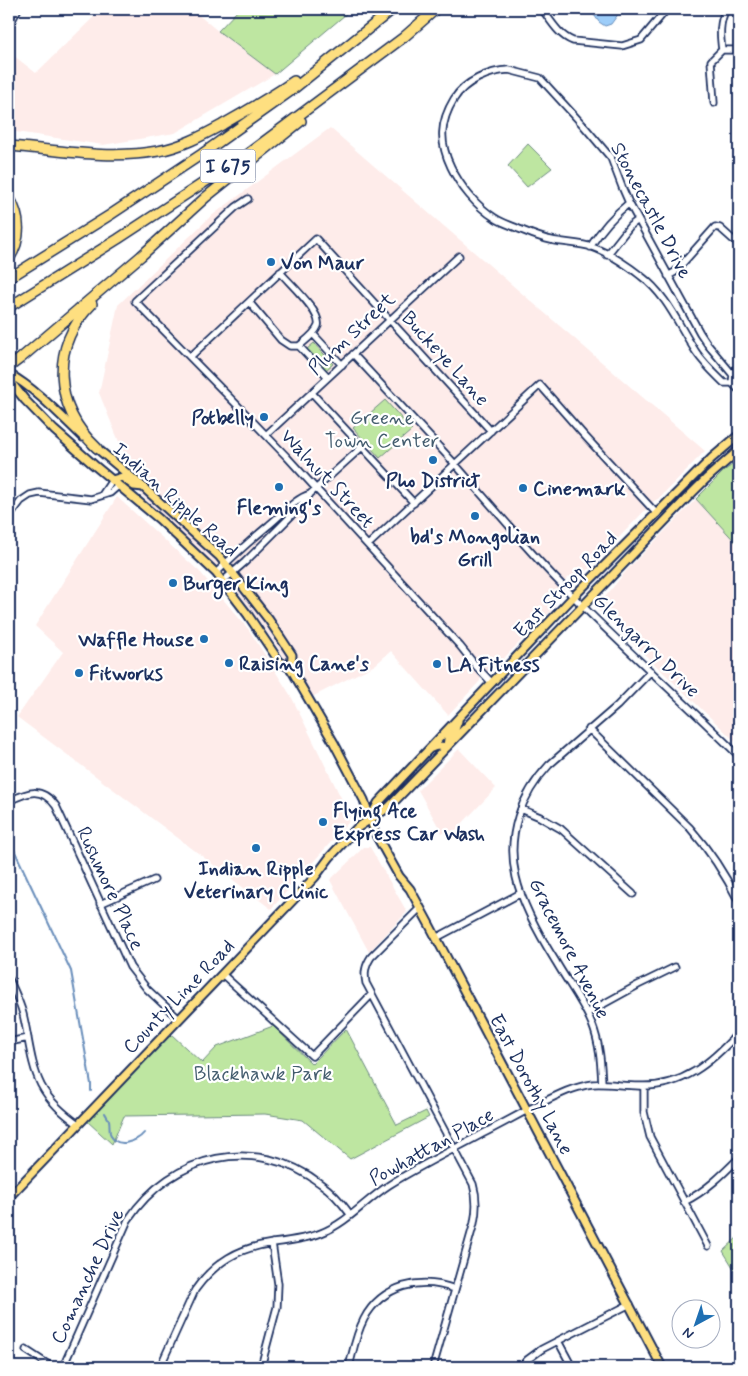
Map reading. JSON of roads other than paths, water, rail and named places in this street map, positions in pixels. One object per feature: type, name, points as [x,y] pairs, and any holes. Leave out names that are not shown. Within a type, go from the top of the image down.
[{"type":"highway","name":"I 675","points":[[9,278],[110,215],[202,154],[292,90],[393,9]]},
{"type":"highway","name":"I 675","points":[[9,307],[37,291],[246,155],[404,37],[436,9]]},
{"type":"highway","points":[[9,367],[141,256],[206,197],[404,37]]},
{"type":"highway","points":[[9,146],[115,154],[148,153],[169,149],[202,135],[247,111],[344,48]]},
{"type":"highway","points":[[9,197],[16,213],[19,229],[16,248],[9,259]]},
{"type":"highway","points":[[97,448],[81,429],[64,392],[62,378],[64,353],[69,335],[83,314],[141,256]]},
{"type":"main road","name":"Indian Ripple Road","points":[[9,374],[32,390],[220,557],[269,620],[292,655],[291,669]]},
{"type":"main road","name":"Indian Ripple Road","points":[[9,380],[54,430],[159,519],[223,581],[279,661],[291,669],[334,743],[364,800],[370,819]]},
{"type":"main road","name":"East Stroop Road","points":[[370,819],[378,803],[573,597],[712,458],[739,435]]},
{"type":"main road","name":"East Stroop Road","points":[[370,819],[389,807],[706,479],[739,450]]},
{"type":"main road","points":[[112,480],[122,477],[134,486],[143,487]]},
{"type":"main road","points":[[431,748],[440,745],[447,747],[448,739],[454,732],[458,718]]},
{"type":"main road","name":"East Dorothy Lane","points":[[370,819],[375,833],[399,876],[410,889],[528,1110],[662,1367]]},
{"type":"main road","name":"County Line Road","points":[[9,1197],[315,877],[330,857],[357,828],[370,819]]},
{"type":"street","points":[[9,26],[18,9]]},
{"type":"street","points":[[542,9],[562,35],[573,41],[622,46],[641,40],[667,9]]},
{"type":"street","points":[[722,50],[720,35],[721,18],[726,9]]},
{"type":"street","points":[[714,103],[711,61],[722,50],[739,50]]},
{"type":"street","name":"Stonecastle Drive","points":[[590,247],[549,240],[495,218],[481,207],[458,181],[448,160],[442,136],[445,115],[457,95],[473,81],[497,71],[510,70],[540,78],[583,125],[611,158],[629,203],[668,276],[700,333],[732,374]]},
{"type":"street","name":"Walnut Street","points":[[248,199],[236,207],[136,302],[316,488],[492,682]]},
{"type":"street","points":[[629,203],[596,236],[590,247],[607,254],[656,289],[703,362],[724,383],[732,383],[739,390]]},
{"type":"street","points":[[607,254],[630,226],[638,220]]},
{"type":"street","points":[[668,276],[675,272],[714,227],[720,228],[739,245]]},
{"type":"street","name":"Buckeye Lane","points":[[280,272],[316,239],[491,431]]},
{"type":"street","name":"Plum Street","points":[[266,435],[459,256]]},
{"type":"street","points":[[190,357],[248,302],[280,272],[314,310],[319,321],[313,334],[299,346],[290,346],[281,340],[248,302]]},
{"type":"street","points":[[313,334],[342,365]]},
{"type":"street","points":[[299,346],[328,377]]},
{"type":"street","name":"Glengarry Drive","points":[[353,354],[455,464],[545,568],[739,756]]},
{"type":"street","points":[[732,383],[732,374],[739,366]]},
{"type":"street","points":[[368,545],[540,385],[657,514]]},
{"type":"street","points":[[312,393],[414,503]]},
{"type":"street","points":[[223,581],[245,562],[308,499],[316,488],[362,447]]},
{"type":"street","points":[[102,495],[112,480]]},
{"type":"street","points":[[9,517],[26,497],[39,493],[91,499],[110,493],[118,486]]},
{"type":"street","points":[[216,573],[288,508],[304,496],[310,494]]},
{"type":"street","name":"Gracemore Avenue","points":[[602,1084],[599,1048],[593,1026],[544,942],[516,878],[513,851],[516,825],[526,795],[541,773],[617,706],[651,671]]},
{"type":"street","points":[[589,729],[705,844],[739,902]]},
{"type":"street","name":"Rushmore Place","points":[[9,801],[24,794],[34,792],[43,794],[56,806],[125,957],[147,989],[178,1019]]},
{"type":"street","points":[[520,809],[540,817],[560,829],[633,894]]},
{"type":"street","points":[[100,904],[154,880]]},
{"type":"street","points":[[436,938],[521,893]]},
{"type":"street","points":[[420,908],[371,958],[367,964],[365,978],[473,1184],[476,1198],[477,1205],[474,1223],[433,1367]]},
{"type":"street","points":[[587,1013],[675,967]]},
{"type":"street","points":[[222,974],[312,1056],[372,994]]},
{"type":"street","points":[[9,979],[21,1006],[34,1066],[42,1086],[55,1105],[78,1124]]},
{"type":"street","name":"Powhattan Place","points":[[160,1367],[190,1300],[201,1282],[219,1264],[232,1255],[250,1247],[300,1239],[321,1233],[342,1222],[350,1214],[400,1178],[567,1091],[581,1086],[602,1084],[644,1086],[667,1083],[684,1077],[699,1069],[721,1051],[739,1032]]},
{"type":"street","points":[[9,1042],[28,1038]]},
{"type":"street","points":[[644,1086],[644,1112],[650,1137],[708,1246]]},
{"type":"street","name":"Comanche Drive","points":[[63,1367],[128,1220],[150,1192],[185,1168],[208,1160],[235,1156],[275,1161],[298,1169],[322,1184],[350,1214]]},
{"type":"street","points":[[684,1202],[698,1195],[739,1158]]},
{"type":"street","points":[[261,1367],[277,1307],[278,1284],[272,1243]]},
{"type":"street","points":[[349,1367],[361,1326],[369,1311],[381,1298],[396,1289],[420,1283],[437,1284],[455,1289]]},
{"type":"street","points":[[521,1367],[534,1354],[630,1304]]},
{"type":"street","points":[[558,1341],[572,1367]]},
{"type":"street","points":[[26,1350],[52,1367]]},
{"type":"water","points":[[590,9],[622,9],[611,24],[605,26],[599,22]]},
{"type":"waterway","points":[[9,839],[71,971],[91,1091]]},
{"type":"waterway","points":[[105,1113],[109,1120],[110,1133],[116,1141],[126,1143],[144,1133]]},
{"type":"place","name":"Von Maur","points":[[271,262]]},
{"type":"place","name":"Potbelly","points":[[264,417]]},
{"type":"place","name":"Pho District","points":[[433,460]]},
{"type":"place","name":"Fleming's","points":[[279,487]]},
{"type":"place","name":"Cinemark","points":[[523,488]]},
{"type":"place","name":"bd's Mongolian Grill","points":[[475,516]]},
{"type":"place","name":"Burger King","points":[[173,583]]},
{"type":"place","name":"Waffle House","points":[[204,639]]},
{"type":"place","name":"Raising Cane's","points":[[229,663]]},
{"type":"place","name":"LA Fitness","points":[[437,664]]},
{"type":"place","name":"Fitworks","points":[[79,673]]},
{"type":"place","name":"Flying Ace Express Car Wash","points":[[323,822]]},
{"type":"place","name":"Indian Ripple Veterinary Clinic","points":[[256,848]]},
{"type":"park label","name":"Greene Town Center","points":[[382,428]]},
{"type":"park label","name":"Blackhawk Park","points":[[263,1073]]}]
